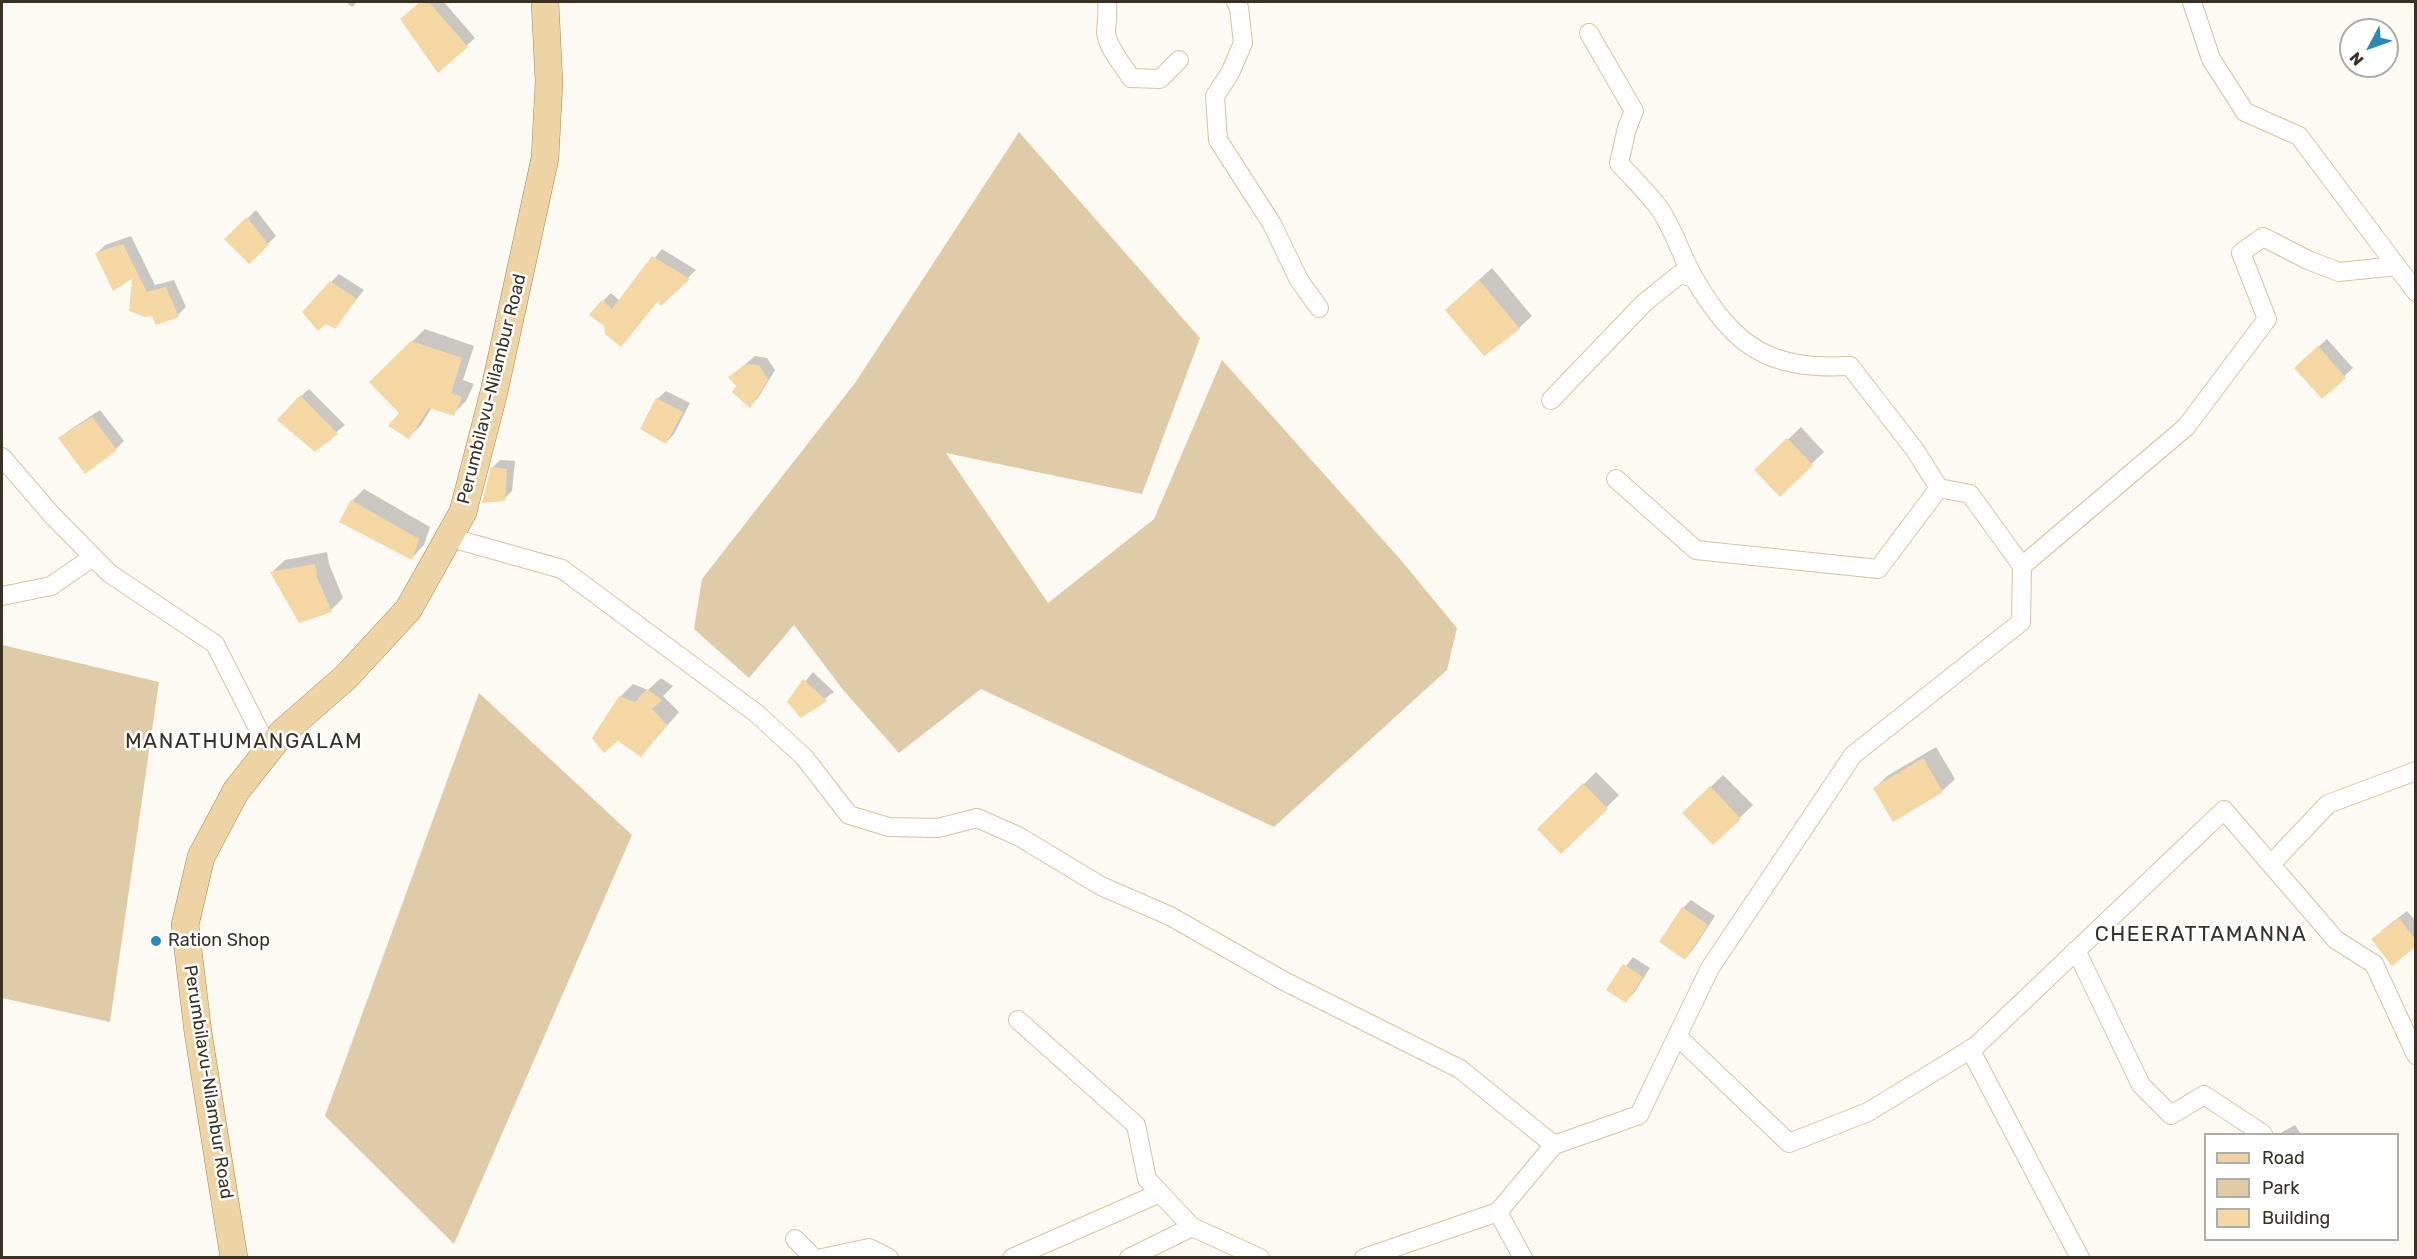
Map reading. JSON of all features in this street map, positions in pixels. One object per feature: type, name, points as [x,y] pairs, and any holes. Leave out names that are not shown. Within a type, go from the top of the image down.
[{"type":"main road","name":"Perumbilavu-Nilambur Road","points":[[234,1257],[198,1032],[185,925],[201,857],[236,791],[282,733],[346,677],[408,610],[463,512],[494,392],[545,158],[549,82],[545,2]]},
{"type":"street","points":[[1107,2],[1109,18],[1106,33],[1131,78],[1160,79],[1179,60]]},
{"type":"street","points":[[1236,2],[1239,8],[1243,43],[1230,73],[1215,96],[1218,140],[1272,224],[1299,280],[1319,308]]},
{"type":"street","points":[[2192,2],[2211,59],[2245,111],[2299,136],[2415,292]]},
{"type":"street","points":[[1364,1257],[1498,1212],[1554,1145],[1639,1115],[1710,968],[1853,755],[2021,622],[2022,566],[1970,494],[1939,488],[1915,450],[1850,366],[1816,368],[1779,361],[1750,347],[1721,317],[1694,278],[1659,209],[1619,163],[1627,128],[1634,111],[1588,33]]},
{"type":"street","points":[[2022,566],[2186,427],[2266,320],[2241,253],[2263,237],[2308,260],[2339,272],[2397,266]]},
{"type":"street","points":[[1551,400],[1644,303],[1680,274],[1694,278]]},
{"type":"street","points":[[2,457],[51,514],[109,573],[215,644],[269,750]]},
{"type":"street","points":[[1616,479],[1696,550],[1878,569],[1939,488]]},
{"type":"street","points":[[448,537],[562,569],[756,713],[804,757],[849,815],[889,827],[938,828],[977,818],[1018,836],[1101,886],[1170,916],[1284,981],[1460,1069],[1554,1145]]},
{"type":"street","points":[[2,596],[51,586],[93,557]]},
{"type":"street","points":[[2272,862],[2328,804],[2415,771]]},
{"type":"street","points":[[1677,1036],[1789,1143],[1868,1112],[1970,1049],[2224,810],[2272,862],[2336,940],[2374,964],[2415,1055]]},
{"type":"street","points":[[2076,950],[2141,1085],[2171,1114],[2204,1095],[2261,1133]]},
{"type":"street","points":[[1018,1020],[1136,1125],[1148,1179],[1191,1227],[1260,1257]]},
{"type":"street","points":[[1970,1049],[2080,1257]]},
{"type":"street","points":[[1012,1257],[1160,1193]]},
{"type":"street","points":[[1498,1212],[1523,1257]]},
{"type":"street","points":[[1129,1257],[1191,1227]]},
{"type":"street","points":[[795,1239],[814,1257]]},
{"type":"street","points":[[822,1257],[869,1248],[889,1257]]},
{"type":"green space","points":[[1019,132],[1200,338],[1142,494],[946,453],[1048,603],[1154,519],[1222,360],[1400,559],[1457,628],[1447,670],[1274,827],[981,689],[899,753],[844,691],[794,625],[749,678],[694,629],[702,579],[855,383]]},
{"type":"green space","points":[[2,645],[159,682],[110,1022],[2,998]]},
{"type":"green space","points":[[479,693],[632,835],[454,1244],[325,1116]]},
{"type":"building","points":[[420,2],[429,2],[468,47],[438,73],[400,19]]},
{"type":"building","points":[[247,217],[269,245],[249,264],[224,239]]},
{"type":"building","points":[[123,244],[147,292],[166,287],[179,317],[156,325],[152,316],[145,317],[129,311],[132,279],[113,291],[95,253]]},
{"type":"building","points":[[652,256],[690,279],[661,306],[658,301],[621,347],[605,334],[604,326],[589,315],[602,300],[612,309]]},
{"type":"building","points":[[1479,280],[1520,329],[1484,356],[1445,310]]},
{"type":"building","points":[[330,281],[357,299],[335,329],[326,324],[318,331],[302,312]]},
{"type":"building","points":[[411,341],[462,358],[451,393],[462,397],[454,416],[429,408],[409,439],[388,426],[399,413],[369,382]]},
{"type":"building","points":[[2318,346],[2346,378],[2322,399],[2294,368]]},
{"type":"building","points":[[746,364],[759,365],[768,380],[750,408],[732,392],[736,386],[728,377]]},
{"type":"building","points":[[300,395],[338,434],[315,452],[277,420]]},
{"type":"building","points":[[656,398],[683,412],[666,444],[640,429]]},
{"type":"building","points":[[92,417],[117,450],[85,474],[58,438]]},
{"type":"building","points":[[1787,438],[1813,465],[1780,497],[1754,470]]},
{"type":"building","points":[[491,467],[507,469],[505,501],[482,503]]},
{"type":"building","points":[[351,500],[419,539],[412,560],[339,522]]},
{"type":"building","points":[[315,564],[317,577],[332,612],[299,623],[270,572]]},
{"type":"building","points":[[803,679],[827,701],[801,718],[787,702]]},
{"type":"building","points":[[647,689],[662,700],[652,709],[667,725],[641,757],[618,741],[604,753],[592,738],[619,696],[635,702]]},
{"type":"building","points":[[1923,758],[1943,792],[1893,822],[1873,788]]},
{"type":"building","points":[[1583,783],[1608,809],[1561,854],[1537,829]]},
{"type":"building","points":[[1710,786],[1741,819],[1713,845],[1682,813]]},
{"type":"building","points":[[1682,907],[1708,925],[1685,960],[1659,942]]},
{"type":"building","points":[[2399,918],[2415,939],[2415,947],[2392,966],[2371,939]]},
{"type":"building","points":[[1623,964],[1643,977],[1626,1003],[1606,990]]},
{"type":"place","name":"Ration Shop","points":[[156,941]]},
{"type":"district","name":"MANATHUMANGALAM","points":[[244,742]]},
{"type":"district","name":"CHEERATTAMANNA","points":[[2201,935]]}]
